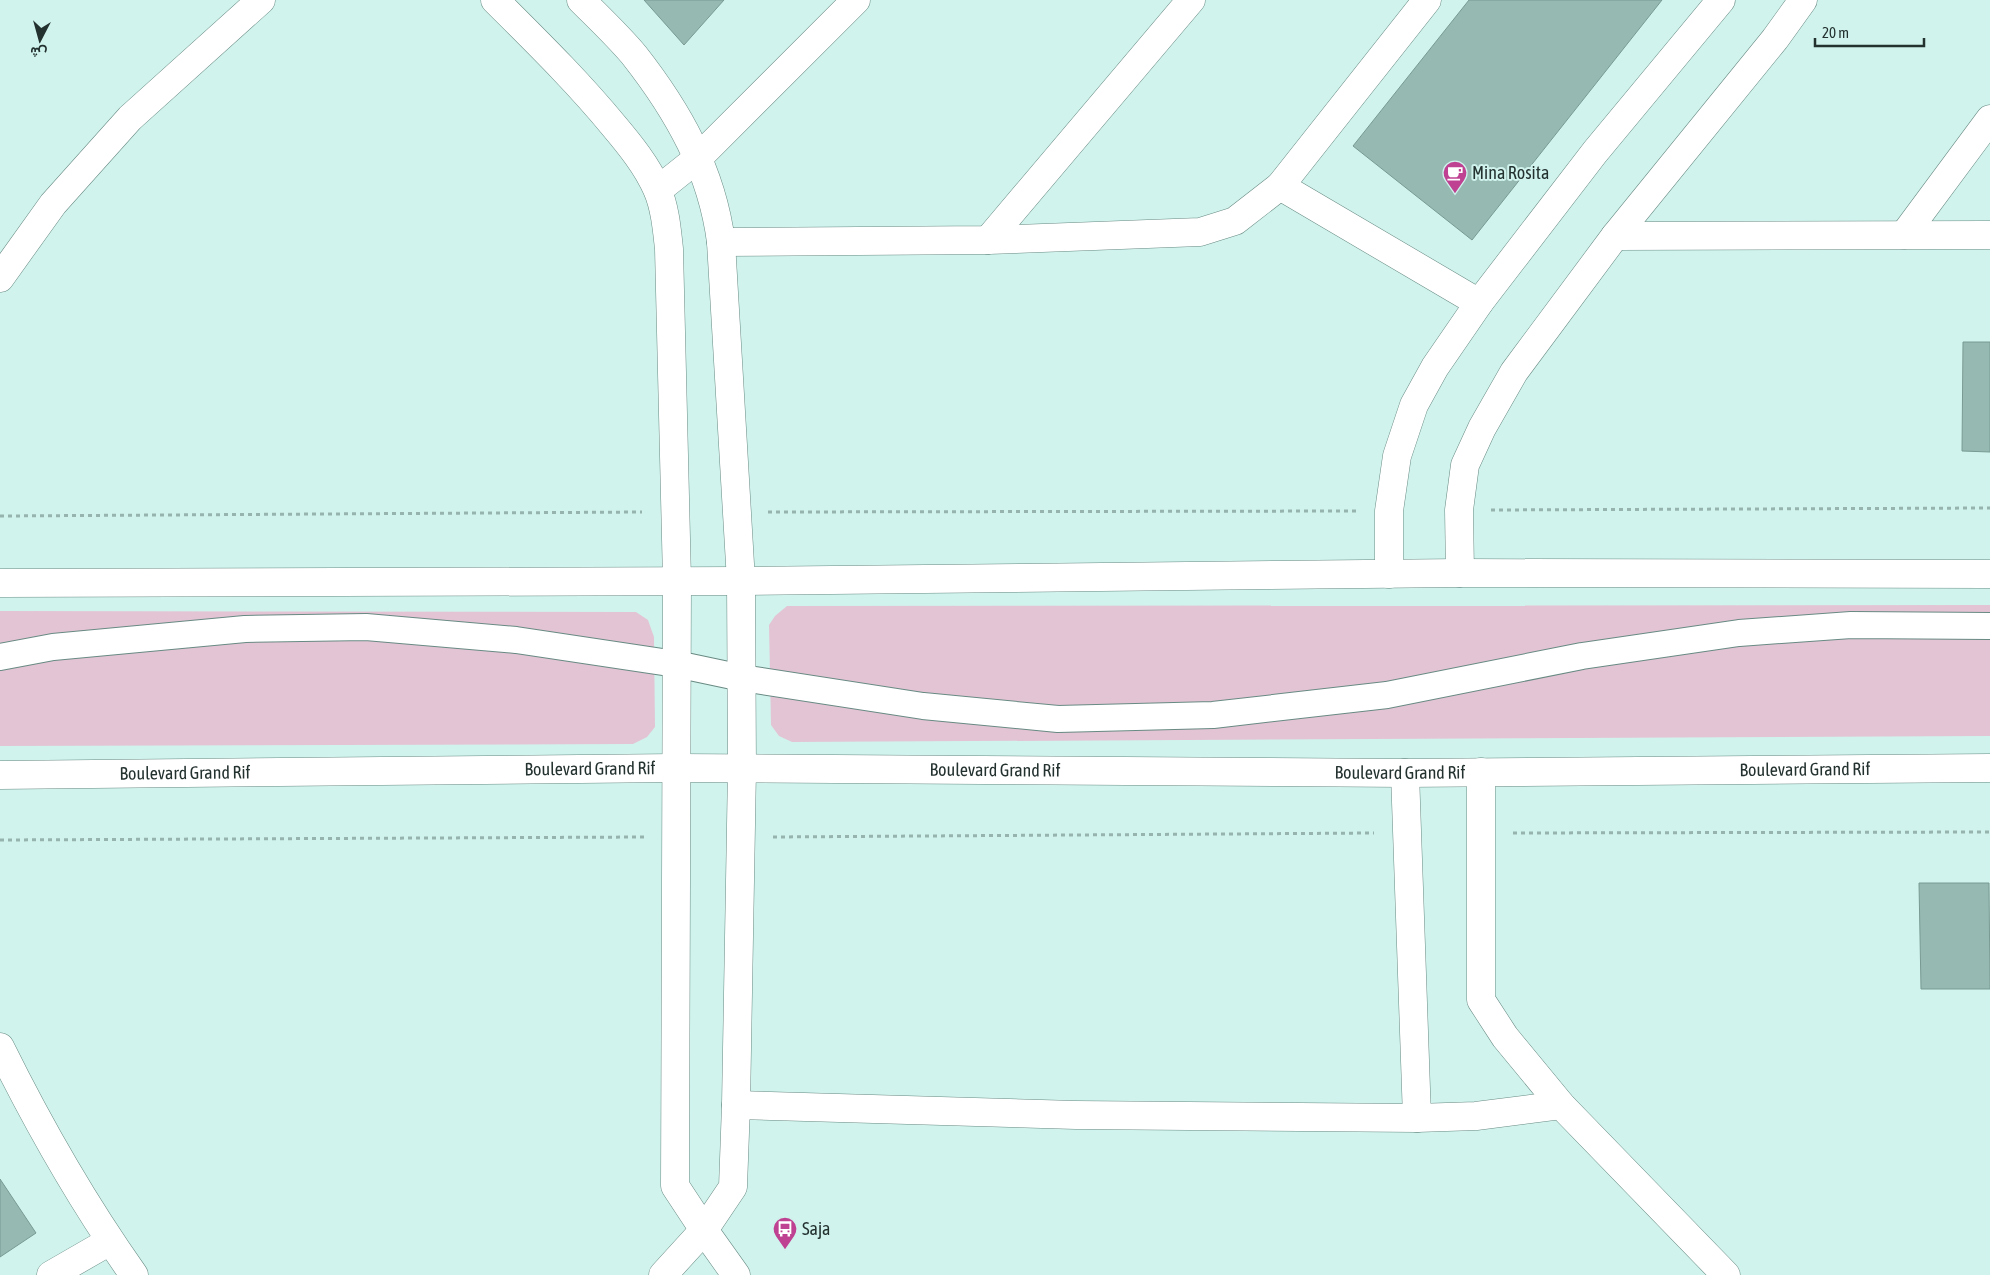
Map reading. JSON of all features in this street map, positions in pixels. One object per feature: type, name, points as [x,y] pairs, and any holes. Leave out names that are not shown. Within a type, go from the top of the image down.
[{"type":"street","points":[[0,278],[53,204],[130,118],[261,0]]},
{"type":"street","points":[[495,0],[590,96],[626,140],[647,170],[658,190],[664,212],[669,249],[677,580],[675,1186],[736,1275]]},
{"type":"street","points":[[581,0],[633,54],[671,107],[698,158],[714,203],[721,242],[741,581],[742,769],[733,1187],[704,1230],[663,1275]]},
{"type":"street","points":[[658,190],[698,158],[856,0]]},
{"type":"street","points":[[988,240],[1191,0]]},
{"type":"street","points":[[721,242],[988,240],[1200,232],[1235,221],[1280,186],[1427,0]]},
{"type":"street","points":[[1389,574],[1389,511],[1397,456],[1414,405],[1435,367],[1479,303],[1595,152],[1721,0]]},
{"type":"street","points":[[1460,573],[1459,510],[1465,464],[1482,428],[1514,372],[1615,236],[1776,38],[1803,0]]},
{"type":"street","points":[[1904,235],[1990,119]]},
{"type":"street","points":[[1280,186],[1479,303]]},
{"type":"street","points":[[1615,236],[1990,235]]},
{"type":"street","points":[[0,583],[741,581],[1460,573],[1990,574]]},
{"type":"street","points":[[0,657],[53,647],[245,629],[366,627],[516,640],[676,664],[742,678],[923,706],[1058,719],[1213,715],[1387,695],[1582,656],[1739,633],[1851,625],[1990,626]]},
{"type":"street","name":"Boulevard Grand Rif","points":[[0,775],[675,768],[1404,773],[1990,768]]},
{"type":"street","points":[[1481,772],[1481,1000],[1505,1037],[1561,1105],[1726,1275]]},
{"type":"street","points":[[1404,773],[1417,1118]]},
{"type":"street","points":[[0,1048],[36,1120],[110,1241],[134,1275]]},
{"type":"street","points":[[736,1104],[1076,1115],[1417,1118],[1476,1116],[1561,1105]]},
{"type":"street","points":[[51,1275],[110,1241]]},
{"type":"path","points":[[1459,510],[1990,508]]},
{"type":"path","points":[[737,512],[1389,511]]},
{"type":"path","points":[[0,516],[675,512]]},
{"type":"path","points":[[1481,834],[1990,832]]},
{"type":"path","points":[[741,837],[1407,833]]},
{"type":"path","points":[[0,840],[675,836]]},
{"type":"shaded area","points":[[1990,605],[1990,736],[792,742],[779,736],[771,725],[769,625],[775,616],[787,606]]},
{"type":"shaded area","points":[[0,611],[636,612],[648,620],[654,637],[655,727],[647,737],[633,744],[0,746]]},
{"type":"building","points":[[644,0],[724,0],[684,45]]},
{"type":"building","points":[[1469,0],[1662,0],[1472,240],[1353,146]]},
{"type":"building","points":[[1963,342],[1990,342],[1990,452],[1962,451]]},
{"type":"building","points":[[1919,883],[1989,883],[1990,989],[1921,989]]},
{"type":"building","points":[[0,1179],[36,1233],[0,1257]]},
{"type":"place","name":"Mina Rosita","points":[[1455,194]]},
{"type":"place","name":"Saja","points":[[785,1250]]}]
